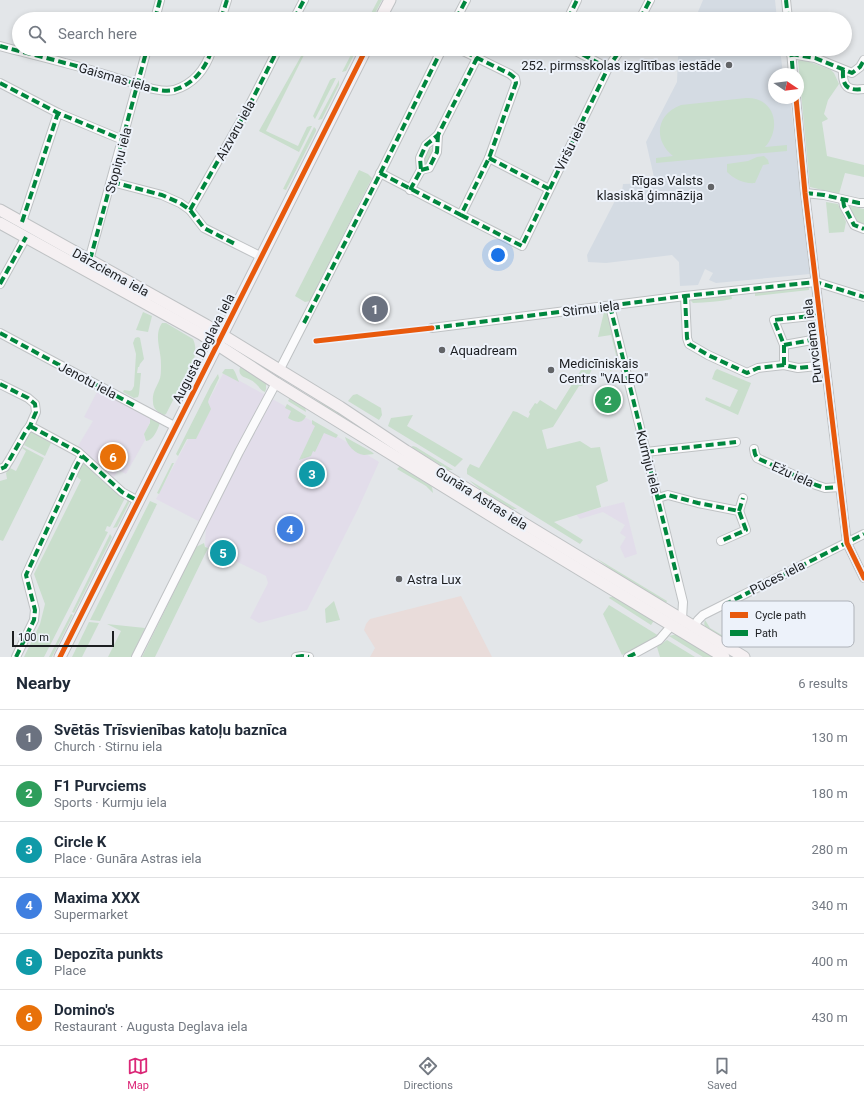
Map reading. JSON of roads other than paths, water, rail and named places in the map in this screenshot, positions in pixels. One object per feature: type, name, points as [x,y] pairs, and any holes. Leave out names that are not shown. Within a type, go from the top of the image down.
[{"type":"main road","points":[[384,12],[390,0]]},
{"type":"main road","name":"Augusta Deglava iela","points":[[60,657],[362,56]]},
{"type":"main road","name":"Dārzciema iela","points":[[0,210],[22,222],[88,265],[201,334],[219,340]]},
{"type":"main road","name":"Dārzciema iela","points":[[0,223],[26,237],[88,265]]},
{"type":"main road","name":"Gunāra Astras iela","points":[[219,340],[279,370],[340,407],[520,528],[724,657]]},
{"type":"main road","name":"Gunāra Astras iela","points":[[219,340],[276,383],[520,528],[682,619],[722,643]]},
{"type":"main road","points":[[276,383],[281,380],[303,390],[307,388]]},
{"type":"main road","name":"Gunāra Astras iela","points":[[728,647],[744,657]]},
{"type":"street","points":[[157,12],[160,0]]},
{"type":"street","points":[[223,12],[227,0]]},
{"type":"street","points":[[298,12],[304,0]]},
{"type":"street","points":[[460,12],[466,0]]},
{"type":"street","points":[[571,12],[577,0]]},
{"type":"street","points":[[644,12],[650,0]]},
{"type":"street","points":[[786,0],[787,12]]},
{"type":"street","name":"Gaismas iela","points":[[0,46],[12,49]]},
{"type":"street","name":"Gaismas iela","points":[[39,56],[138,85],[164,90],[173,90],[184,86],[196,78],[207,63],[210,56]]},
{"type":"street","name":"Stopiņu iela","points":[[88,265],[112,182],[145,56]]},
{"type":"street","name":"Aizvaru iela","points":[[190,210],[247,110],[274,56]]},
{"type":"street","points":[[279,370],[380,174],[439,56]]},
{"type":"street","points":[[380,174],[461,215],[489,158],[503,123],[516,83],[510,74],[473,56]]},
{"type":"street","points":[[585,56],[608,68]]},
{"type":"street","name":"Viršu iela","points":[[461,215],[522,246],[608,68],[616,56]]},
{"type":"street","points":[[791,56],[792,68]]},
{"type":"street","points":[[808,56],[852,73],[860,67],[864,60]]},
{"type":"street","points":[[410,190],[421,170],[420,158],[426,145],[438,135],[477,58]]},
{"type":"street","points":[[843,70],[844,85],[853,89],[864,89]]},
{"type":"street","points":[[0,83],[58,113],[123,140]]},
{"type":"street","name":"Purvciema iela","points":[[797,104],[805,193],[847,543],[864,578]]},
{"type":"street","points":[[22,222],[58,113]]},
{"type":"street","points":[[421,170],[428,168],[438,152],[438,135]]},
{"type":"street","points":[[489,158],[549,189]]},
{"type":"street","points":[[112,182],[162,195],[180,203],[190,210],[204,228],[262,257]]},
{"type":"street","points":[[805,193],[824,195],[864,203]]},
{"type":"street","points":[[843,200],[844,206],[854,225],[864,229]]},
{"type":"street","points":[[0,284],[26,237]]},
{"type":"street","name":"Stirnu iela","points":[[432,328],[686,296],[816,282],[864,297]]},
{"type":"street","points":[[686,296],[687,338],[689,344],[708,355],[747,373],[758,368],[784,366],[798,368],[826,365]]},
{"type":"street","name":"Kurmju iela","points":[[610,306],[683,602],[682,619]]},
{"type":"street","points":[[784,366],[784,345],[774,320],[820,314]]},
{"type":"street","name":"Jenotu iela","points":[[0,334],[176,426]]},
{"type":"street","points":[[784,345],[823,338]]},
{"type":"street","points":[[136,657],[239,452],[276,383]]},
{"type":"street","points":[[0,384],[28,398],[35,404],[36,412],[30,426],[4,467],[0,469]]},
{"type":"street","points":[[30,426],[78,452],[122,492],[138,502]]},
{"type":"street","points":[[646,452],[736,442]]},
{"type":"street","name":"Ežu iela","points":[[754,449],[757,458],[783,470],[825,488],[840,487]]},
{"type":"street","points":[[16,657],[34,620],[35,610],[26,575],[82,456]]},
{"type":"street","points":[[658,498],[668,495],[698,503],[739,511]]},
{"type":"street","points":[[721,541],[746,530],[739,511],[742,498]]},
{"type":"street","name":"Pūces iela","points":[[731,601],[864,534]]},
{"type":"street","name":"Pūces iela","points":[[694,626],[703,615],[722,605]]},
{"type":"street","points":[[628,657],[659,640],[672,625]]},
{"type":"place","name":"252. pirmsskolas izglītības iestāde","points":[[729,65]]},
{"type":"place","name":"Rīgas Valsts klasiskā ģimnāzija","points":[[711,187]]},
{"type":"place","name":"Svētās Trīsvienības katoļu baznīca","points":[[375,309]]},
{"type":"place","name":"Aquadream","points":[[442,350]]},
{"type":"place","name":"Medicīniskais Centrs \"VALEO\"","points":[[551,370]]},
{"type":"place","name":"F1 Purvciems","points":[[608,400]]},
{"type":"place","name":"Domino's","points":[[113,457]]},
{"type":"place","name":"Circle K","points":[[312,474]]},
{"type":"place","name":"Maxima XXX","points":[[290,529]]},
{"type":"place","name":"Depozīta punkts","points":[[223,553]]},
{"type":"place","name":"Astra Lux","points":[[399,579]]}]
